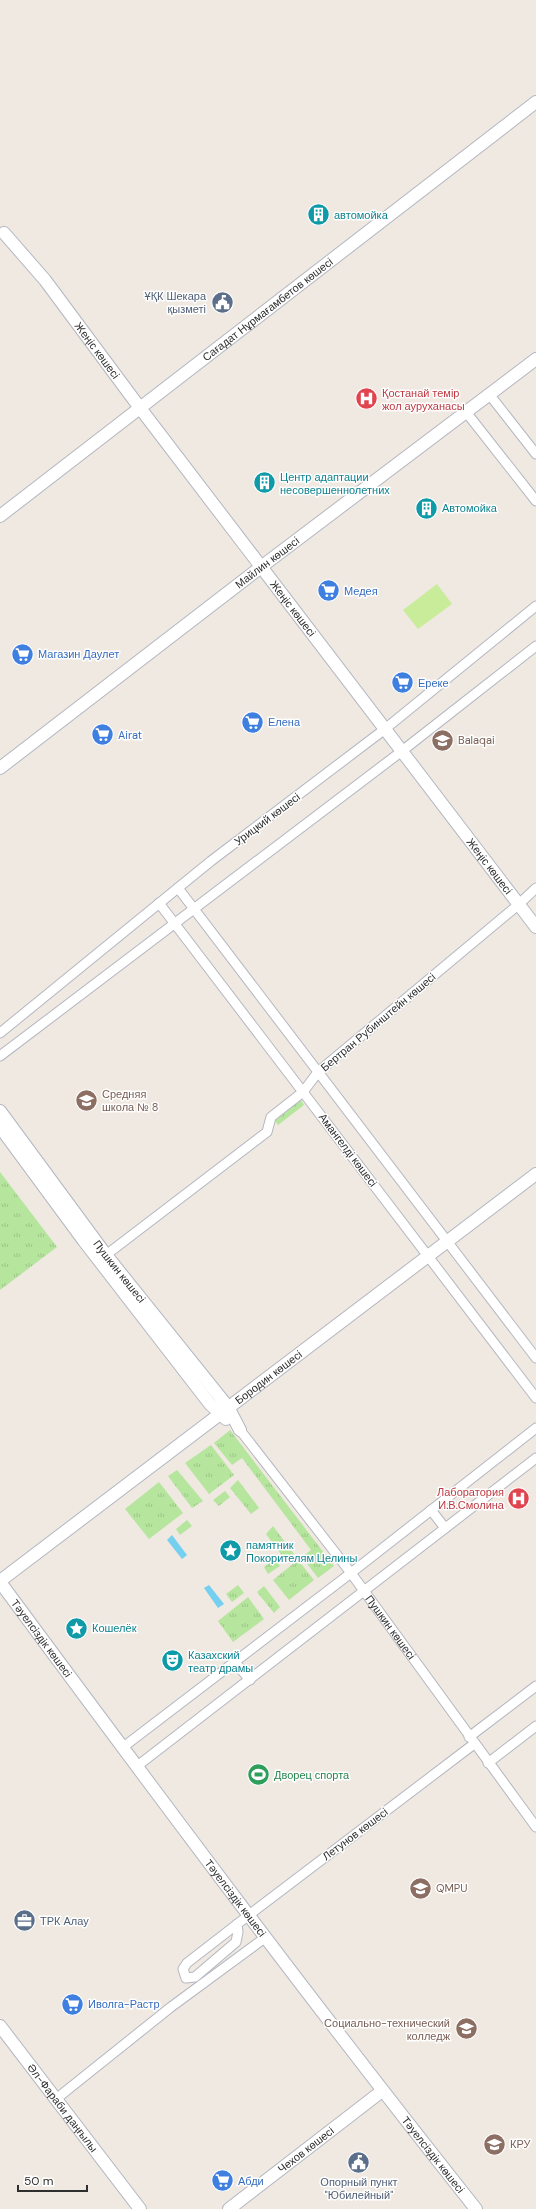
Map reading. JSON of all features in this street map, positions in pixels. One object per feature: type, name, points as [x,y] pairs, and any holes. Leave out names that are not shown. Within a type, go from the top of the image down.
[{"type":"street","name":"Сағадат Нұрмағамбетов көшесі","points":[[0,516],[536,102]]},
{"type":"street","name":"Жеңіс көшесі","points":[[2,235],[45,280],[140,408],[402,751],[518,906],[536,927]]},
{"type":"street","name":"Майлин көшесі","points":[[0,768],[261,567],[536,359]]},
{"type":"street","points":[[489,394],[536,454]]},
{"type":"street","points":[[466,412],[536,501]]},
{"type":"street","name":"Урицкий көшесі","points":[[0,1033],[178,888],[385,729],[536,606]]},
{"type":"street","points":[[0,1056],[402,751],[536,646]]},
{"type":"street","name":"Амангелді көшесі","points":[[178,888],[536,1358]]},
{"type":"street","name":"Бертран Рубинштейн көшесі","points":[[103,1258],[267,1132],[271,1117],[303,1092],[318,1072],[518,906],[535,890]]},
{"type":"street","name":"Амангелді көшесі","points":[[160,903],[536,1398]]},
{"type":"street","name":"Пушкин көшесі","points":[[0,1111],[103,1258]]},
{"type":"street","name":"Пушкин көшесі","points":[[0,1127],[240,1430],[351,1573],[471,1740],[536,1827]]},
{"type":"street","name":"Бородин көшесі","points":[[0,1581],[536,1174]]},
{"type":"street","points":[[122,1748],[351,1573],[536,1428]]},
{"type":"street","points":[[136,1766],[250,1680],[536,1458]]},
{"type":"street","points":[[431,1510],[445,1528]]},
{"type":"street","name":"Тәуелсіздік көшесі","points":[[0,1581],[122,1748],[382,2091],[476,2209]]},
{"type":"street","points":[[234,1661],[250,1680]]},
{"type":"street","name":"Летунов көшесі","points":[[237,1924],[238,1932],[236,1942],[195,1977],[186,1978],[183,1969],[187,1963],[471,1740],[536,1686]]},
{"type":"street","points":[[488,1763],[536,1726]]},
{"type":"street","points":[[56,2099],[171,2007],[266,1937]]},
{"type":"street","name":"Әл-Фараби даңғылы","points":[[0,2026],[140,2209]]},
{"type":"street","name":"Чехов көшесі","points":[[229,2209],[382,2091]]},
{"type":"green space","points":[[437,584],[452,604],[418,629],[403,610]]},
{"type":"green space","points":[[301,1100],[304,1105],[278,1125],[275,1121]]},
{"type":"green space","points":[[0,1172],[57,1247],[0,1290]]},
{"type":"green space","points":[[230,1430],[334,1566],[318,1578],[302,1557],[311,1550],[242,1458],[232,1465],[214,1443]]},
{"type":"green space","points":[[211,1445],[234,1475],[209,1494],[185,1463]]},
{"type":"green space","points":[[177,1470],[203,1501],[192,1508],[168,1476]]},
{"type":"green space","points":[[238,1480],[259,1508],[251,1514],[230,1488]]},
{"type":"green space","points":[[159,1482],[183,1513],[149,1539],[125,1509]]},
{"type":"green space","points":[[225,1491],[230,1497],[219,1506],[213,1500]]},
{"type":"green space","points":[[187,1520],[192,1526],[180,1535],[176,1529]]},
{"type":"green space","points":[[273,1526],[294,1554],[286,1561],[266,1534]]},
{"type":"green space","points":[[275,1559],[280,1566],[268,1574],[264,1567]]},
{"type":"green space","points":[[298,1560],[314,1580],[289,1600],[273,1580]]},
{"type":"green space","points":[[238,1585],[244,1593],[232,1602],[226,1594]]},
{"type":"green space","points":[[264,1586],[280,1607],[274,1613],[257,1592]]},
{"type":"green space","points":[[248,1597],[264,1619],[233,1642],[218,1621]]},
{"type":"water","points":[[172,1535],[187,1555],[182,1559],[167,1540]]},
{"type":"water","points":[[209,1585],[224,1604],[218,1608],[204,1588]]},
{"type":"place","name":"автомойка","points":[[318,215]]},
{"type":"place","name":"ҰҚК Шекара қызметі","points":[[222,302]]},
{"type":"place","name":"Қостанай темір жол ауруханасы","points":[[366,399]]},
{"type":"place","name":"Центр адаптации несовершеннолетних","points":[[265,483]]},
{"type":"place","name":"Автомойка","points":[[426,508]]},
{"type":"place","name":"Медея","points":[[329,591]]},
{"type":"place","name":"Магазин Даулет","points":[[23,654]]},
{"type":"place","name":"Ереке","points":[[402,683]]},
{"type":"place","name":"Елена","points":[[252,722]]},
{"type":"place","name":"Airat","points":[[102,735]]},
{"type":"place","name":"Balaqai","points":[[443,740]]},
{"type":"place","name":"Средняя школа № 8","points":[[86,1100]]},
{"type":"place","name":"Лаборатория И.В.Смолина","points":[[519,1498]]},
{"type":"place","name":"памятник Покорителям Целины","points":[[231,1551]]},
{"type":"place","name":"Кошелёк","points":[[76,1628]]},
{"type":"place","name":"Казахский театр драмы","points":[[173,1661]]},
{"type":"place","name":"Дворец спорта","points":[[259,1775]]},
{"type":"place","name":"QMPU","points":[[421,1888]]},
{"type":"place","name":"ТРК Алау","points":[[24,1921]]},
{"type":"place","name":"Иволга-Растр","points":[[72,2004]]},
{"type":"place","name":"Социально-технический колледж","points":[[466,2029]]},
{"type":"place","name":"КРУ","points":[[495,2144]]},
{"type":"place","name":"Опорный пункт \"Юбилейный\"","points":[[359,2162]]},
{"type":"place","name":"Абди","points":[[223,2181]]}]
